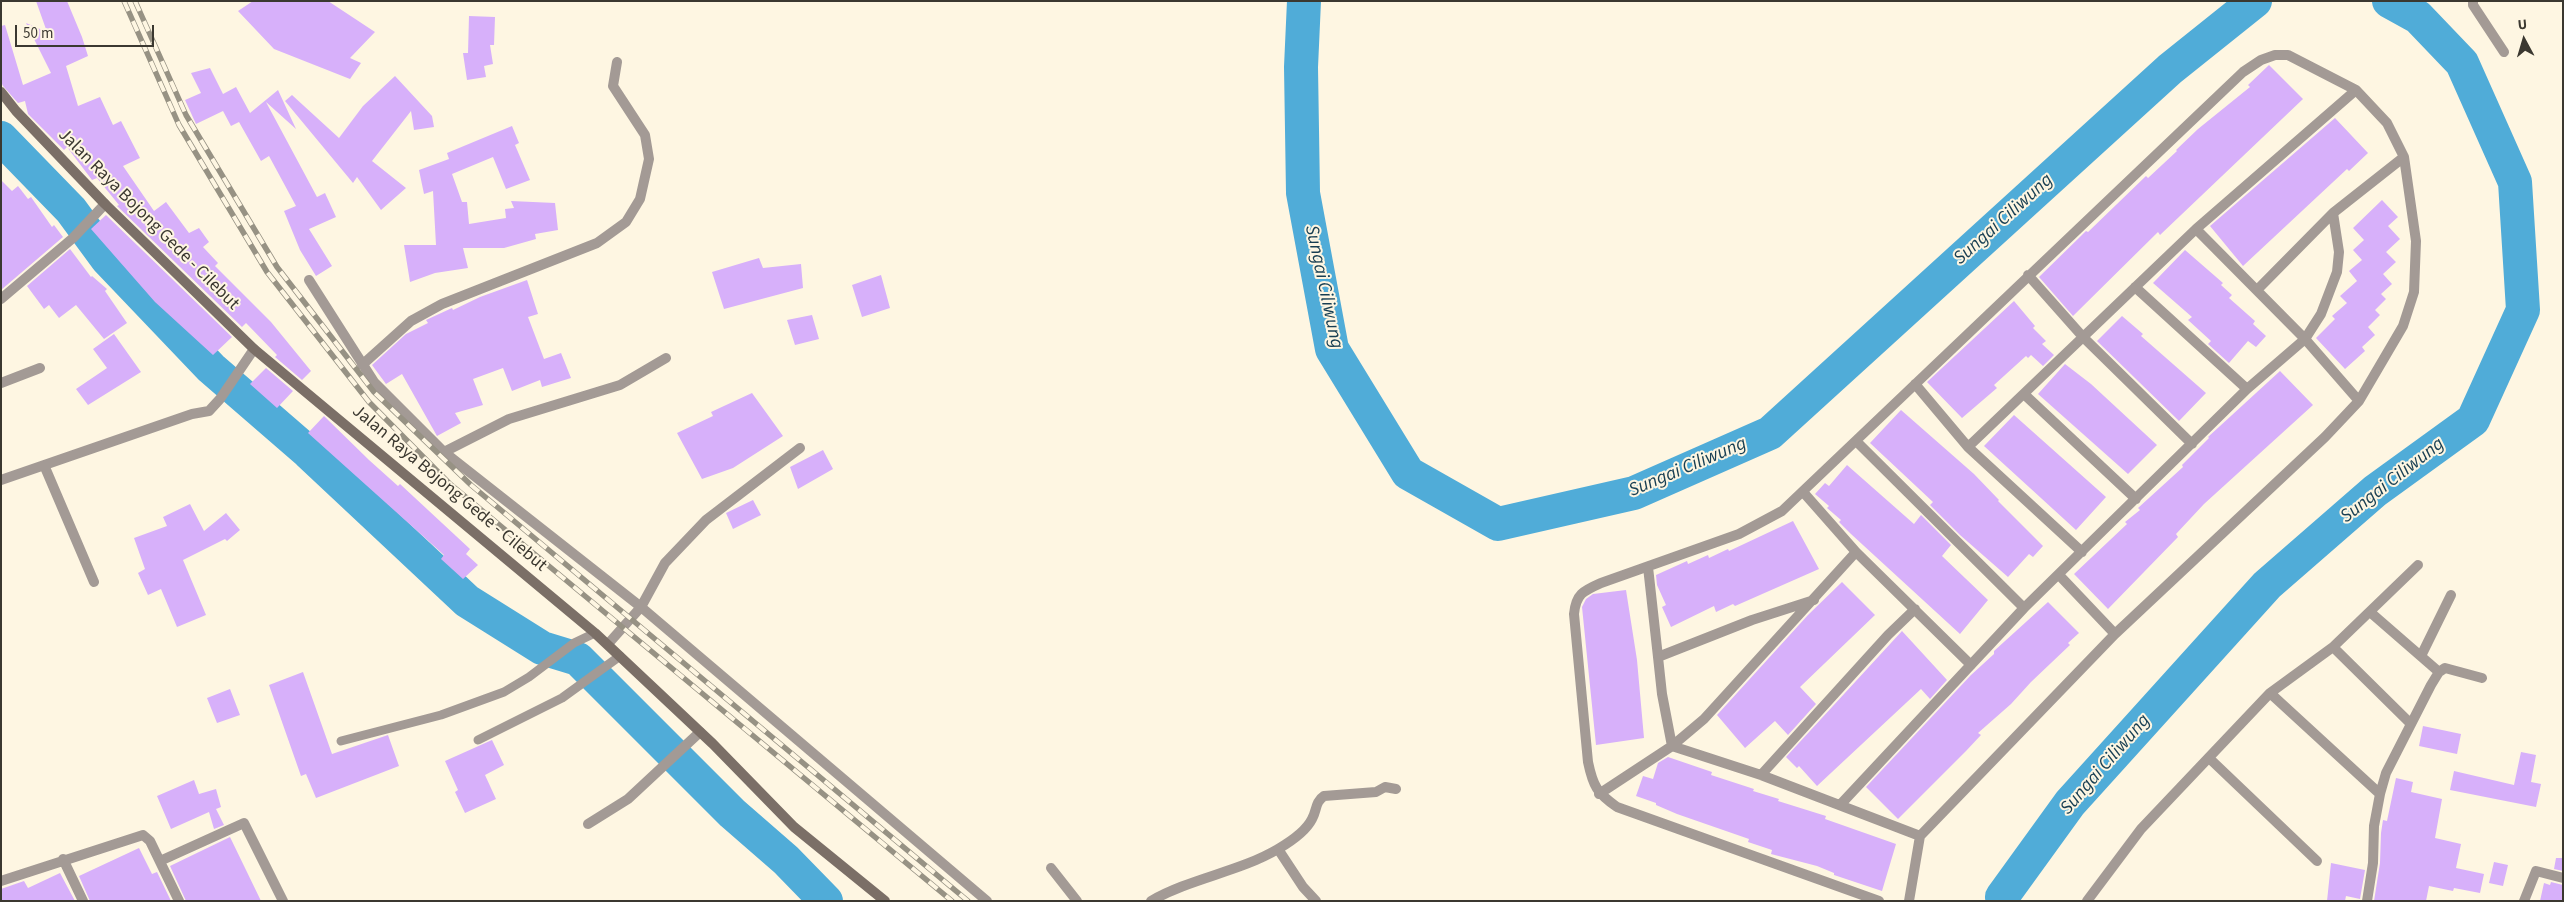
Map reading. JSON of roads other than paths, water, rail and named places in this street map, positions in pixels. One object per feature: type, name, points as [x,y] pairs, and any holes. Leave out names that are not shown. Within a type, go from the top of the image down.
[{"type":"main road","name":"Jalan Raya Bojong Gede - Cilebut","points":[[1,92],[16,111],[105,204],[252,352],[595,632],[700,732],[794,827],[885,901]]},
{"type":"street","points":[[2473,1],[2473,5],[2504,52]]},
{"type":"street","points":[[1879,901],[1632,813],[1617,807],[1599,794],[1592,781],[1588,762],[1574,614],[1576,599],[1594,586],[1739,534],[1782,511],[1804,493],[2028,275],[2243,72],[2261,60],[2275,55],[2288,55],[2356,90],[2387,123],[2404,157],[2416,241],[2414,292],[2403,326],[2360,401],[2325,437],[2115,634],[1920,836],[1909,901]]},
{"type":"street","points":[[362,365],[411,321],[442,304],[597,243],[626,222],[640,199],[649,159],[646,135],[613,86],[617,62]]},
{"type":"street","points":[[1968,446],[2025,395],[2196,230],[2356,90]]},
{"type":"street","points":[[2256,290],[2333,213],[2404,157]]},
{"type":"street","points":[[1,299],[73,238],[105,204]]},
{"type":"street","points":[[1840,805],[2024,608],[2248,389],[2305,339],[2321,314],[2337,272],[2340,252],[2333,213]]},
{"type":"street","points":[[2196,230],[2305,339],[2360,401]]},
{"type":"street","points":[[2028,275],[2084,337],[2192,444]]},
{"type":"street","points":[[309,280],[374,382],[444,452],[640,607],[987,901]]},
{"type":"street","points":[[2135,287],[2248,389]]},
{"type":"street","points":[[1,480],[192,414],[209,411],[220,399],[252,352]]},
{"type":"street","points":[[444,452],[508,419],[620,385],[666,358]]},
{"type":"street","points":[[1,384],[40,368]]},
{"type":"street","points":[[1915,384],[1968,446],[2082,552]]},
{"type":"street","points":[[2025,395],[2136,499]]},
{"type":"street","points":[[1856,441],[2024,608]]},
{"type":"street","points":[[608,644],[640,607],[666,562],[706,520],[800,448]]},
{"type":"street","points":[[44,465],[94,582]]},
{"type":"street","points":[[1804,493],[1856,552],[1971,665]]},
{"type":"street","points":[[1599,794],[1672,746],[1704,719],[1856,552]]},
{"type":"street","points":[[2086,901],[2141,829],[2270,693],[2333,647],[2418,565]]},
{"type":"street","points":[[1648,567],[1662,694],[1672,746]]},
{"type":"street","points":[[2059,574],[2115,634]]},
{"type":"street","points":[[2422,656],[2451,595]]},
{"type":"street","points":[[1658,657],[1752,620],[1814,600]]},
{"type":"street","points":[[1760,775],[1888,635],[1915,609]]},
{"type":"street","points":[[2370,612],[2439,672]]},
{"type":"street","points":[[2333,647],[2411,724]]},
{"type":"street","points":[[2367,901],[2373,863],[2374,826],[2380,794],[2386,773],[2411,724],[2439,672],[2448,668],[2482,678]]},
{"type":"street","points":[[2270,693],[2380,794]]},
{"type":"street","points":[[588,824],[628,799],[700,732]]},
{"type":"street","points":[[1672,746],[1760,775],[1920,836]]},
{"type":"street","points":[[2209,758],[2317,861]]},
{"type":"street","points":[[1151,901],[1168,892],[1220,874],[1278,849],[1303,830],[1313,818],[1318,801],[1324,796],[1376,792],[1385,787],[1396,789]]},
{"type":"street","points":[[160,861],[244,823],[283,901]]},
{"type":"street","points":[[1,881],[63,859],[143,835],[149,838],[179,901]]},
{"type":"street","points":[[1278,849],[1303,887],[1316,901]]},
{"type":"street","points":[[63,859],[83,901]]},
{"type":"street","points":[[1051,868],[1077,901]]},
{"type":"street","points":[[2524,901],[2536,871],[2563,878]]},
{"type":"lane","points":[[341,741],[442,715],[504,692],[574,643],[595,632]]},
{"type":"lane","points":[[478,740],[562,698],[620,656]]},
{"type":"waterway","name":"Sungai Ciliwung","points":[[1304,1],[1301,67],[1303,193],[1332,349],[1408,473],[1498,524],[1634,493],[1770,433],[2170,69],[2255,1]]},
{"type":"waterway","name":"Sungai Ciliwung","points":[[2003,901],[2002,897],[2070,803],[2267,585],[2375,491],[2473,420],[2523,310],[2515,182],[2462,63],[2418,17],[2389,1]]},
{"type":"waterway","points":[[1,138],[71,210],[107,259],[211,368],[308,452],[467,601],[542,648],[578,659],[732,813],[786,860],[826,901]]},
{"type":"railway","points":[[124,1],[179,125],[267,272],[369,402],[449,483],[952,901]]},
{"type":"railway","points":[[135,1],[186,115],[277,267],[374,392],[471,485],[968,901]]}]
